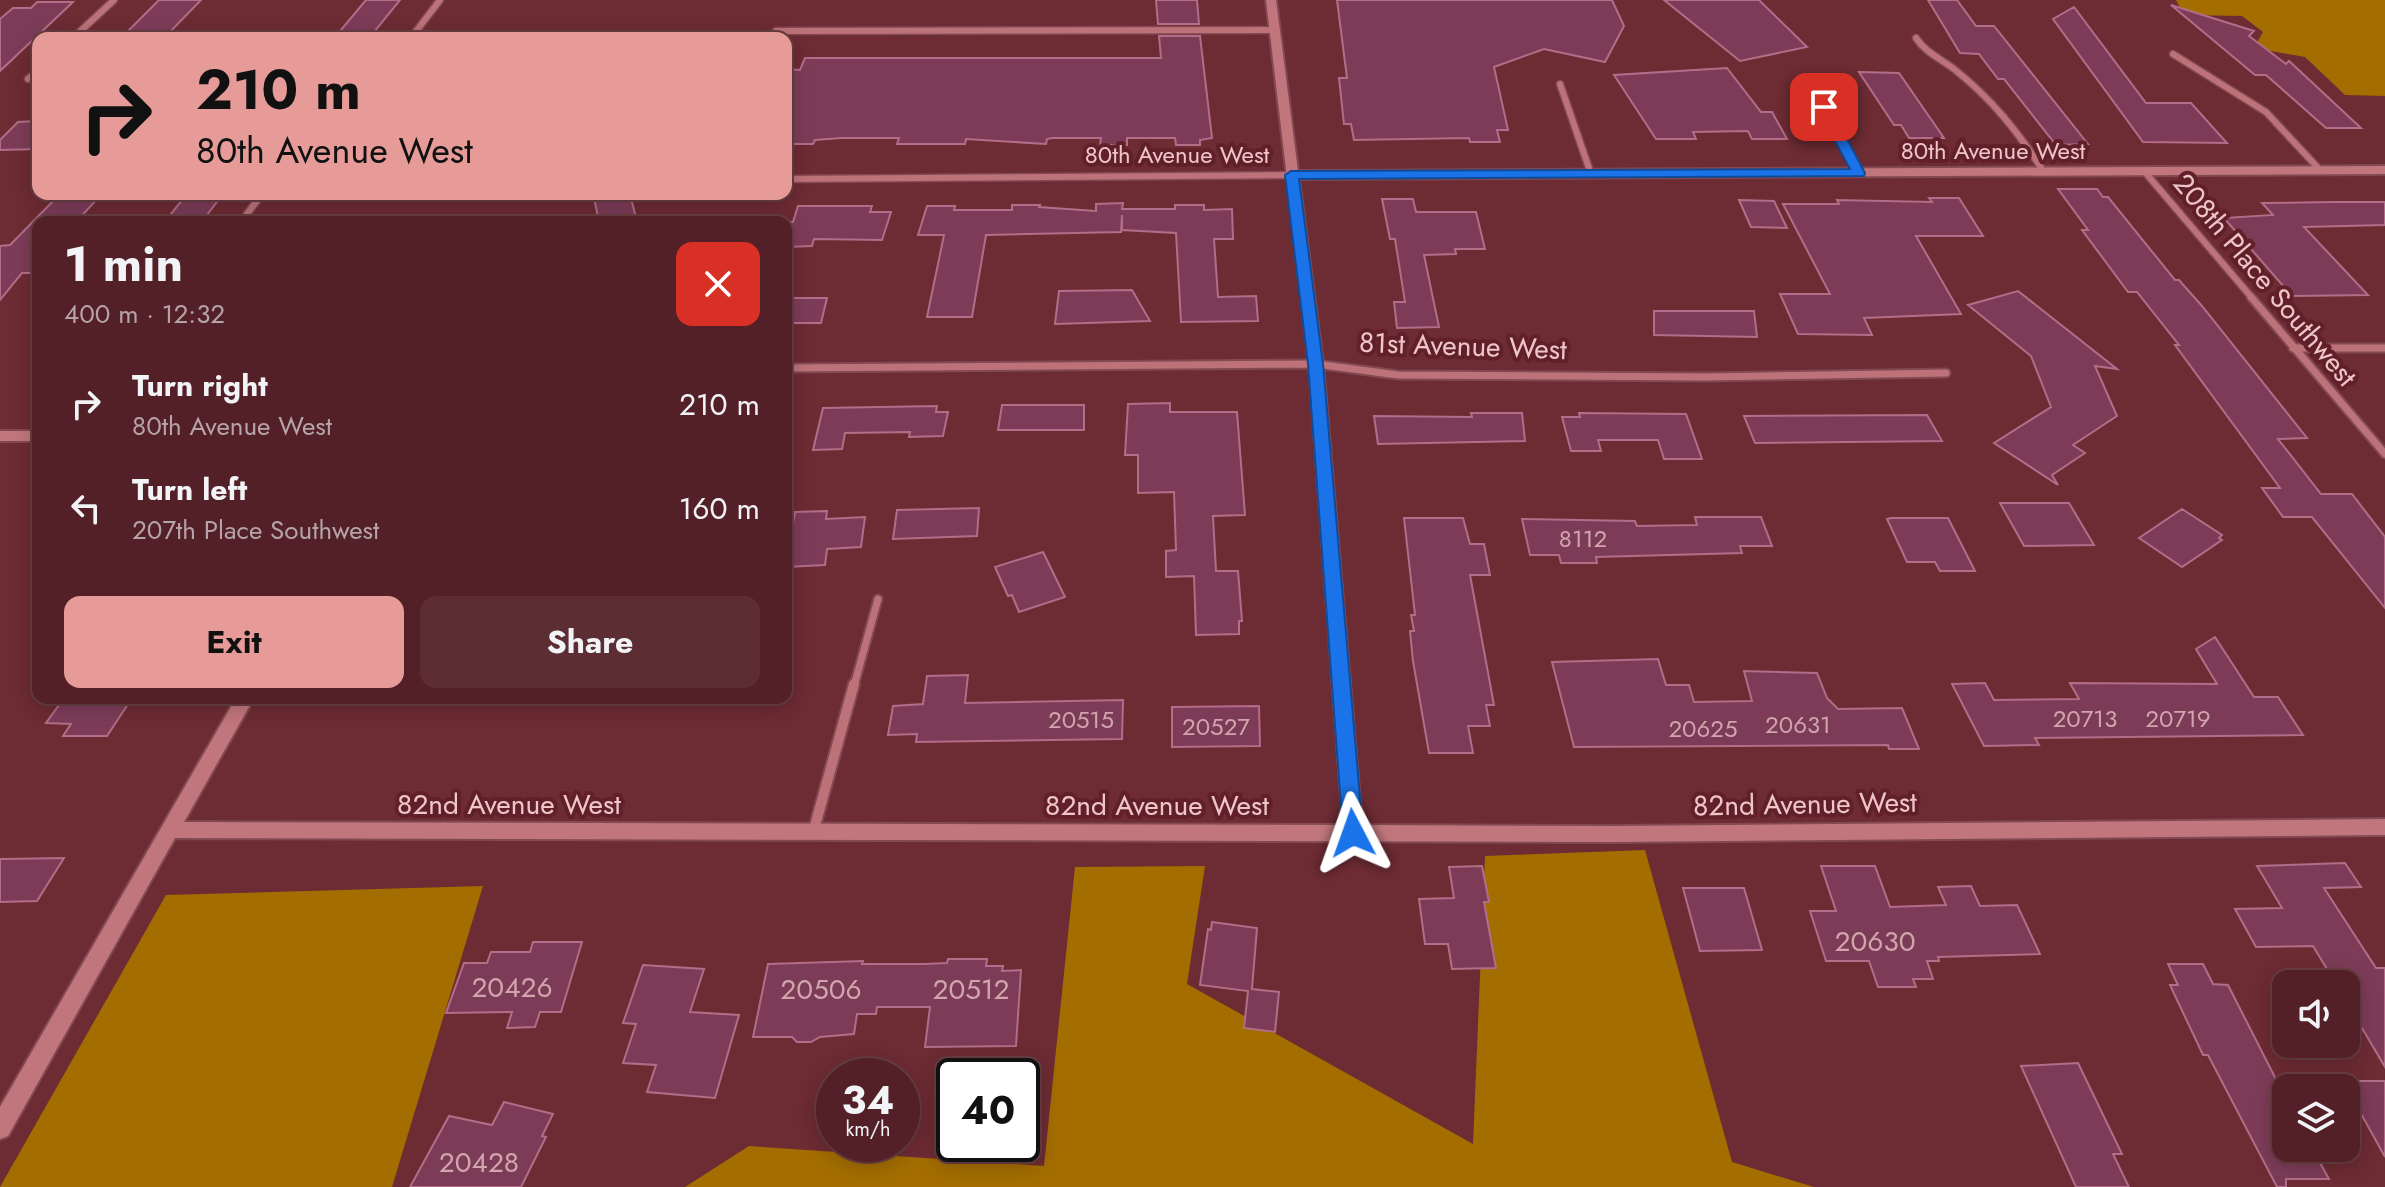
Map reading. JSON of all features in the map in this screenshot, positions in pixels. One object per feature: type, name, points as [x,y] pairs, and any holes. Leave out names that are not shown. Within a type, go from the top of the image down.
[{"type":"street","points":[[79,32],[114,0]]},
{"type":"street","points":[[416,32],[440,0]]},
{"type":"street","points":[[1271,0],[1316,364],[1353,833]]},
{"type":"street","points":[[776,31],[1274,30]]},
{"type":"street","points":[[1916,38],[1924,50],[1953,68],[2013,125],[2044,172]]},
{"type":"street","points":[[2173,54],[2266,112],[2320,170]]},
{"type":"street","points":[[28,79],[32,76]]},
{"type":"street","points":[[1560,84],[1591,174]]},
{"type":"street","points":[[1812,86],[1859,173]]},
{"type":"street","name":"80th Avenue West","points":[[792,179],[2385,170]]},
{"type":"street","name":"208th Place Southwest","points":[[2144,171],[2385,454]]},
{"type":"street","points":[[2293,348],[2385,348]]},
{"type":"street","name":"81st Avenue West","points":[[792,368],[1316,364],[1398,375],[1706,377],[1946,373]]},
{"type":"street","points":[[0,436],[32,436]]},
{"type":"street","points":[[813,834],[878,599]]},
{"type":"street","points":[[0,1128],[242,704]]},
{"type":"street","name":"82nd Avenue West","points":[[169,830],[1614,834],[2385,827]]},
{"type":"shaded area","points":[[2176,0],[2385,0],[2385,96],[2345,95],[2305,57],[2254,48],[2263,32],[2242,16],[2184,15]]},
{"type":"shaded area","points":[[1645,850],[1732,1162],[1814,1187],[685,1187],[749,1146],[816,1151],[816,1162],[920,1162],[920,1158],[936,1159],[936,1162],[1044,1166],[1075,867],[1205,866],[1187,984],[1473,1144],[1485,856]]},
{"type":"shaded area","points":[[483,886],[392,1187],[0,1187],[166,895]]},
{"type":"building","points":[[159,0],[201,0],[170,32],[127,32]]},
{"type":"building","points":[[366,0],[400,0],[374,32],[339,32]]},
{"type":"building","points":[[1156,0],[1197,0],[1199,24],[1158,24]]},
{"type":"building","points":[[1337,0],[1612,0],[1624,26],[1605,62],[1544,49],[1494,67],[1508,130],[1497,130],[1500,142],[1470,142],[1469,138],[1354,140],[1351,124],[1344,124],[1339,78],[1347,78]]},
{"type":"building","points":[[1664,0],[1759,0],[1807,47],[1740,61]]},
{"type":"building","points":[[1928,0],[1957,0],[1976,26],[1994,26],[2088,144],[2056,145],[2004,79],[1998,79],[1979,54],[1960,53]]},
{"type":"building","points":[[37,2],[73,2],[41,32],[32,32],[32,41],[0,71],[0,19],[13,8],[31,8]]},
{"type":"building","points":[[2171,5],[2254,31],[2249,36],[2286,64],[2289,61],[2361,128],[2326,128],[2266,75],[2255,75]]},
{"type":"building","points":[[2074,7],[2146,103],[2191,103],[2227,143],[2143,142],[2053,19]]},
{"type":"building","points":[[1159,36],[1200,36],[1212,138],[1200,140],[1200,145],[1176,145],[1175,138],[1127,138],[1127,145],[1100,145],[1101,138],[1052,138],[1047,139],[1046,144],[966,139],[965,144],[897,144],[899,138],[841,138],[815,140],[813,144],[792,144],[792,69],[800,70],[805,58],[1161,58]]},
{"type":"building","points":[[1727,68],[1761,112],[1772,112],[1787,139],[1752,139],[1748,131],[1693,132],[1696,139],[1656,139],[1614,75]]},
{"type":"building","points":[[1859,72],[1899,73],[1944,138],[1909,138],[1901,125],[1894,125]]},
{"type":"building","points":[[32,121],[32,149],[0,150],[0,140],[18,122]]},
{"type":"building","points":[[2058,189],[2097,189],[2103,197],[2108,197],[2175,280],[2179,280],[2202,306],[2307,438],[2278,439],[2321,494],[2352,494],[2385,537],[2385,608],[2312,517],[2283,517],[2262,488],[2280,488],[2175,345],[2179,345],[2137,292],[2128,292],[2082,230],[2088,230]]},
{"type":"building","points":[[1929,198],[1959,198],[1983,236],[1916,236],[1961,314],[1864,318],[1872,335],[1798,334],[1780,294],[1830,294],[1783,204],[1839,204],[1837,200],[1932,202]]},
{"type":"building","points":[[1382,199],[1413,199],[1416,212],[1476,212],[1485,249],[1455,249],[1456,254],[1424,255],[1439,327],[1397,328],[1394,302],[1405,302],[1395,239],[1390,239]]},
{"type":"building","points":[[54,200],[96,200],[82,216],[38,216]]},
{"type":"building","points":[[182,200],[218,200],[206,216],[169,216]]},
{"type":"building","points":[[594,200],[632,200],[636,216],[598,216]]},
{"type":"building","points":[[1739,200],[1774,201],[1787,228],[1751,227]]},
{"type":"building","points":[[2385,202],[2385,225],[2304,227],[2368,295],[2292,296],[2224,218],[2273,215],[2262,203]]},
{"type":"building","points":[[1123,203],[1122,209],[1175,209],[1175,205],[1204,205],[1204,210],[1232,209],[1233,239],[1214,239],[1218,297],[1256,296],[1258,321],[1181,322],[1176,233],[1122,230],[1122,215],[1121,232],[986,235],[972,317],[927,317],[944,235],[918,235],[927,206],[955,206],[954,210],[1012,210],[1012,205],[1040,205],[1096,211],[1096,204]]},
{"type":"building","points":[[798,206],[872,206],[870,212],[891,212],[882,240],[814,239],[812,246],[792,247],[793,222]]},
{"type":"building","points":[[32,223],[32,273],[22,273],[0,300],[0,246],[10,245]]},
{"type":"building","points":[[1132,290],[1150,321],[1055,324],[1059,291]]},
{"type":"building","points":[[2018,291],[2117,369],[2095,366],[2117,416],[2073,445],[2085,453],[2052,475],[2058,485],[1994,443],[2051,407],[2031,356],[1968,305]]},
{"type":"building","points":[[792,298],[827,298],[821,323],[792,323]]},
{"type":"building","points":[[1654,311],[1754,311],[1757,337],[1654,335]]},
{"type":"building","points":[[1170,403],[1170,412],[1237,412],[1245,515],[1213,516],[1216,571],[1238,571],[1242,621],[1239,621],[1239,634],[1196,635],[1194,576],[1166,577],[1166,551],[1176,550],[1174,492],[1138,493],[1138,455],[1125,455],[1128,404]]},
{"type":"building","points":[[1002,405],[1084,405],[1084,430],[998,430]]},
{"type":"building","points":[[937,406],[936,412],[948,412],[943,436],[909,437],[910,432],[845,433],[842,449],[813,450],[823,408]]},
{"type":"building","points":[[1471,413],[1522,413],[1525,441],[1378,444],[1374,416],[1472,417]]},
{"type":"building","points":[[1579,413],[1686,414],[1702,459],[1664,459],[1658,440],[1598,440],[1601,451],[1571,451],[1562,417],[1580,417]]},
{"type":"building","points":[[1927,415],[1942,441],[1755,443],[1744,416]]},
{"type":"building","points":[[2000,503],[2069,503],[2094,545],[2024,546]]},
{"type":"building","points":[[979,508],[977,536],[893,539],[897,510]]},
{"type":"building","points":[[2182,509],[2222,535],[2219,538],[2222,540],[2182,567],[2139,538]]},
{"type":"building","points":[[827,511],[826,519],[865,517],[861,547],[827,549],[825,565],[792,567],[795,512]]},
{"type":"building","points":[[1695,517],[1761,517],[1772,546],[1740,546],[1742,553],[1596,557],[1597,563],[1561,563],[1559,555],[1530,555],[1522,519],[1635,521],[1637,526],[1697,525]]},
{"type":"building","points":[[1404,518],[1463,518],[1470,544],[1484,544],[1490,575],[1470,575],[1494,705],[1486,705],[1490,726],[1468,726],[1473,753],[1429,753],[1413,661],[1410,631],[1414,631],[1411,615],[1415,615]]},
{"type":"building","points":[[1948,518],[1975,571],[1940,571],[1935,562],[1907,562],[1887,519]]},
{"type":"building","points":[[1043,552],[1065,597],[1019,612],[995,567]]},
{"type":"building","points":[[2215,637],[2254,697],[2278,697],[2303,735],[2035,738],[2039,745],[1984,746],[1952,684],[1985,683],[1994,700],[2079,699],[2070,683],[2217,684],[2196,649]]},
{"type":"building","points":[[1658,659],[1666,685],[1689,685],[1694,702],[1752,701],[1744,671],[1817,673],[1827,698],[1838,709],[1902,708],[1919,749],[1889,749],[1888,745],[1574,747],[1552,662]]},
{"type":"building","points":[[968,675],[965,703],[1123,700],[1122,739],[916,742],[917,734],[888,735],[893,706],[923,704],[927,676]]},
{"type":"building","points":[[60,704],[128,704],[107,736],[63,736],[71,724],[46,723]]},
{"type":"building","points":[[1259,706],[1260,746],[1172,747],[1172,707]]},
{"type":"building","points":[[64,858],[37,901],[0,902],[0,859]]},
{"type":"building","points":[[2345,863],[2361,887],[2324,888],[2376,968],[2385,968],[2385,1067],[2360,1025],[2360,970],[2328,970],[2313,946],[2256,947],[2235,909],[2282,908],[2257,866]]},
{"type":"building","points":[[1482,866],[1489,902],[1484,902],[1496,968],[1452,969],[1448,944],[1425,944],[1419,899],[1454,898],[1449,867]]},
{"type":"building","points":[[1821,866],[1875,866],[1890,907],[1946,905],[1938,887],[1971,886],[1980,906],[2017,905],[2040,954],[1938,957],[1939,961],[1927,961],[1933,979],[1913,979],[1916,987],[1878,987],[1869,961],[1826,961],[1810,911],[1836,911]]},
{"type":"building","points":[[1683,888],[1744,888],[1762,950],[1700,951]]},
{"type":"building","points":[[1212,922],[1257,928],[1252,989],[1279,992],[1275,1032],[1244,1028],[1248,991],[1200,985],[1208,929],[1211,930]]},
{"type":"building","points":[[533,942],[582,942],[561,1012],[540,1012],[535,1027],[507,1028],[512,1012],[446,1013],[464,963],[487,963],[491,952],[530,952]]},
{"type":"building","points":[[948,959],[987,959],[986,966],[1003,966],[1002,971],[1021,970],[1016,1046],[925,1047],[930,1007],[877,1007],[876,1014],[857,1014],[854,1034],[820,1037],[811,1042],[797,1042],[792,1037],[753,1037],[768,964],[863,961],[862,964],[924,964],[947,963]]},
{"type":"building","points":[[2168,964],[2203,964],[2213,984],[2228,985],[2273,1074],[2272,1162],[2320,1162],[2329,1179],[2286,1179],[2286,1187],[2277,1187],[2208,1055],[2203,1055],[2170,985],[2178,985]]},
{"type":"building","points":[[643,965],[704,969],[690,1012],[739,1015],[715,1098],[647,1092],[656,1065],[623,1063],[636,1024],[623,1023]]},
{"type":"building","points":[[2078,1063],[2122,1154],[2113,1154],[2129,1187],[2076,1187],[2021,1066]]},
{"type":"building","points":[[2360,1081],[2385,1081],[2385,1157],[2360,1112]]},
{"type":"building","points":[[504,1102],[553,1114],[542,1136],[546,1137],[521,1187],[410,1187],[449,1116],[492,1125]]},
{"type":"route","points":[[1353,833],[1316,364],[1291,175],[1859,173],[1824,107]]}]
